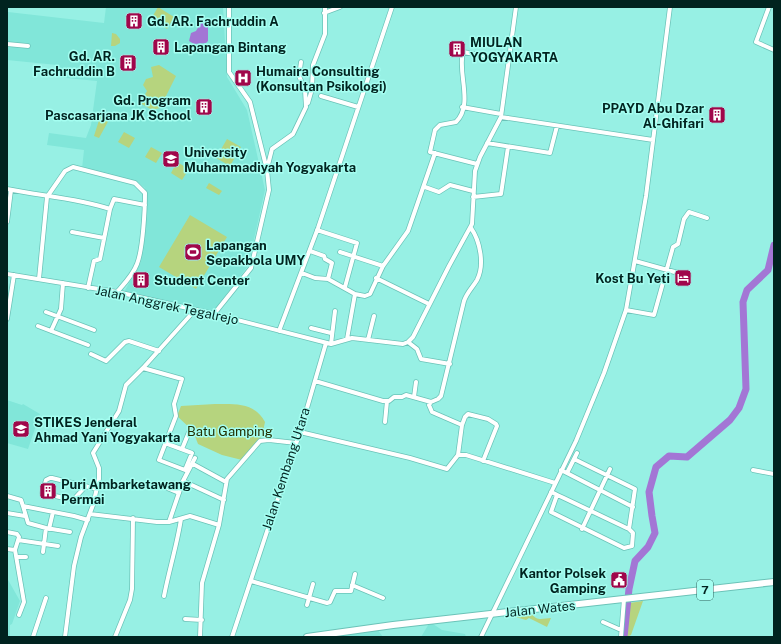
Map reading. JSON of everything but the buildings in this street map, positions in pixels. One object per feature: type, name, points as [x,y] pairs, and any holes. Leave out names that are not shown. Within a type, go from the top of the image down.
[{"type":"highway","name":"Jalan Wates","points":[[307,637],[774,582]]},
{"type":"street","points":[[214,314],[251,268],[269,191],[267,170],[250,102],[230,72],[229,7]]},
{"type":"street","points":[[267,170],[272,150],[293,134],[310,98],[313,65],[325,34],[325,7]]},
{"type":"street","points":[[324,15],[340,7]]},
{"type":"street","points":[[279,331],[310,251],[392,7]]},
{"type":"street","points":[[326,343],[331,344],[347,339],[403,344],[408,342],[413,337],[429,304],[471,228],[473,220],[473,191],[477,164],[501,116],[516,7]]},
{"type":"street","points":[[481,637],[598,390],[626,310],[635,262],[653,140],[670,7]]},
{"type":"street","points":[[769,7],[756,42],[774,50]]},
{"type":"street","points":[[7,44],[28,46]]},
{"type":"street","points":[[477,164],[430,152],[436,128],[440,124],[456,122],[460,115],[465,88],[462,63],[463,52],[509,60]]},
{"type":"street","points":[[301,62],[299,76],[305,90],[306,107]]},
{"type":"street","points":[[321,96],[358,107]]},
{"type":"street","points":[[462,107],[557,126],[653,140]]},
{"type":"street","points":[[487,143],[550,153],[557,126]]},
{"type":"street","points":[[473,197],[501,194],[508,147]]},
{"type":"street","points":[[302,273],[315,278],[328,278],[355,294],[368,296],[383,266],[406,236],[425,187],[435,153]]},
{"type":"street","points":[[39,279],[47,197],[65,171],[73,167],[137,184],[145,193],[138,264],[117,292]]},
{"type":"street","points":[[425,187],[439,192],[450,185],[473,191]]},
{"type":"street","points":[[7,222],[9,189],[47,197],[84,201],[110,209]]},
{"type":"street","points":[[88,288],[94,261],[100,259],[110,209],[114,199],[145,205]]},
{"type":"street","points":[[626,310],[654,315],[673,247],[678,244],[684,219],[688,213],[706,218]]},
{"type":"street","points":[[315,381],[353,393],[388,401],[394,397],[402,398],[405,395],[431,402],[437,400],[441,396],[450,364],[464,301],[468,292],[478,278],[481,263],[480,251],[471,228]]},
{"type":"street","points":[[317,230],[357,242],[345,287]]},
{"type":"street","points":[[72,232],[104,238]]},
{"type":"street","points":[[310,251],[324,256],[325,259],[332,263],[328,278]]},
{"type":"street","points":[[340,252],[383,266]]},
{"type":"street","points":[[635,262],[689,276]]},
{"type":"street","name":"Jalan Anggrek Tegalrejo","points":[[7,274],[117,292],[214,314],[326,343]]},
{"type":"street","points":[[7,319],[14,275]]},
{"type":"street","points":[[376,278],[429,304]]},
{"type":"street","points":[[51,331],[62,305],[63,283]]},
{"type":"street","points":[[347,339],[355,294]]},
{"type":"street","points":[[65,637],[74,566],[81,538],[97,489],[99,468],[93,453],[119,411],[126,385],[159,351],[195,310]]},
{"type":"street","points":[[331,344],[335,311]]},
{"type":"street","points":[[46,312],[94,330]]},
{"type":"street","points":[[368,340],[374,316]]},
{"type":"street","points":[[38,326],[88,345]]},
{"type":"street","points":[[311,328],[332,333]]},
{"type":"street","points":[[91,354],[106,361],[125,342],[132,340],[159,351]]},
{"type":"street","points":[[408,342],[417,349],[421,360],[450,364]]},
{"type":"street","name":"Jalan Kembang Utara","points":[[232,637],[300,432],[326,343]]},
{"type":"street","points":[[143,368],[182,379],[174,404],[176,416],[165,444],[159,460],[184,470],[192,453],[165,444]]},
{"type":"street","points":[[414,397],[416,382]]},
{"type":"street","points":[[385,422],[388,401]]},
{"type":"street","points":[[431,402],[429,407],[432,412],[462,425]]},
{"type":"street","points":[[300,432],[447,469],[458,456],[462,425],[468,414],[488,419],[497,426],[483,461]]},
{"type":"street","points":[[182,449],[189,432]]},
{"type":"street","points":[[200,637],[202,620],[202,582],[219,525],[228,476],[260,441],[269,440],[296,443]]},
{"type":"street","points":[[567,473],[577,453]]},
{"type":"street","points":[[458,456],[466,455],[555,483]]},
{"type":"street","points":[[169,522],[183,481],[195,458]]},
{"type":"street","points":[[574,459],[635,489],[629,529]]},
{"type":"street","points":[[193,464],[226,482]]},
{"type":"street","points":[[582,528],[610,469]]},
{"type":"street","points":[[561,470],[633,507]]},
{"type":"street","points":[[753,470],[774,474]]},
{"type":"street","points":[[86,486],[73,500],[42,493],[46,480],[50,478],[86,486],[97,489]]},
{"type":"street","points":[[183,481],[224,500]]},
{"type":"street","points":[[167,488],[179,493]]},
{"type":"street","points":[[551,492],[629,529],[633,533],[633,545],[628,549],[551,512],[557,495]]},
{"type":"street","points":[[7,496],[21,500],[25,516],[29,524],[70,532]]},
{"type":"street","points":[[23,506],[88,520]]},
{"type":"street","points":[[43,552],[43,544],[53,512]]},
{"type":"street","points":[[7,513],[25,516]]},
{"type":"street","points":[[90,514],[157,522],[169,522],[190,516],[219,525]]},
{"type":"street","points":[[115,637],[130,600],[132,589],[133,518]]},
{"type":"street","points":[[164,596],[171,559],[178,539],[181,518]]},
{"type":"street","points":[[7,532],[18,535],[15,550],[24,602],[19,615]]},
{"type":"street","points":[[18,540],[58,546]]},
{"type":"street","points":[[7,549],[15,550]]},
{"type":"street","points":[[17,557],[26,557]]},
{"type":"street","points":[[251,581],[309,599],[329,603],[333,592],[350,591],[355,574]]},
{"type":"street","points":[[307,605],[313,584]]},
{"type":"street","points":[[352,585],[383,598]]},
{"type":"street","points":[[33,637],[46,598]]},
{"type":"street","points":[[621,637],[626,599]]},
{"type":"street","points":[[186,619],[202,620]]},
{"type":"street","points":[[603,622],[621,630]]},
{"type":"shaded area","name":"University Muhammadiyah Yogyakarta","points":[[7,7],[8,12],[104,23],[106,7],[223,7],[227,77],[247,110],[265,190],[248,266],[213,312],[124,292],[141,262],[146,193],[145,188],[138,182],[82,169],[84,150],[47,145],[49,133],[86,138],[91,125],[97,81],[56,77],[57,65],[7,60]]},
{"type":"shaded area","points":[[203,19],[208,23],[208,41],[206,43],[194,44],[189,41],[191,33],[196,31]]},
{"type":"shaded area","name":"STIKES Jenderal Ahmad Yani Yogyakarta","points":[[7,400],[22,405],[23,404],[40,414],[28,449],[7,443]]},
{"type":"shaded area","points":[[7,578],[20,601],[12,624],[10,625],[10,637],[7,637]]},
{"type":"shaded area","points":[[430,622],[442,630],[465,634],[466,637],[421,637]]},
{"type":"shaded area","points":[[377,629],[383,637],[337,637],[337,635]]},
{"type":"green space","points":[[158,7],[174,17],[167,29],[151,19]]},
{"type":"green space","points":[[112,33],[116,34],[120,39],[120,43],[115,46],[111,46]]},
{"type":"green space","points":[[159,65],[176,76],[160,108],[152,110],[140,103],[147,91],[143,85],[146,79],[153,77],[151,67]]},
{"type":"green space","points":[[101,114],[110,118],[99,138],[94,136]]},
{"type":"green space","points":[[124,132],[135,138],[129,148],[118,142]]},
{"type":"green space","points":[[227,139],[241,147],[230,166],[216,158]]},
{"type":"green space","points":[[151,147],[162,153],[156,163],[145,157]]},
{"type":"green space","points":[[177,162],[189,169],[182,180],[171,173]]},
{"type":"green space","points":[[209,183],[222,191],[219,195],[206,188]]},
{"type":"green space","name":"Lapangan Sepakbola UMY","points":[[190,215],[227,237],[196,289],[159,267]]},
{"type":"green space","name":"Batu Gamping","points":[[237,404],[250,408],[261,415],[265,422],[262,436],[242,460],[222,455],[198,444],[193,431],[177,416],[181,406]]},
{"type":"green space","points":[[643,601],[631,635],[626,637],[629,603]]},
{"type":"green space","points":[[532,614],[538,619],[551,618],[547,627],[529,618],[526,620],[512,616]]},
{"type":"waterway","points":[[624,637],[629,589],[635,561],[648,547],[655,533],[649,492],[656,467],[669,456],[687,457],[730,420],[739,408],[746,389],[743,302],[747,290],[768,270],[774,245]]},
{"type":"place","name":"Gd. AR. Fachruddin A","points":[[134,21]]},
{"type":"place","name":"Lapangan Bintang","points":[[161,47]]},
{"type":"place","name":"MIULAN YOGYAKARTA","points":[[457,49]]},
{"type":"place","name":"Gd. AR. Fachruddin B","points":[[128,63]]},
{"type":"place","name":"Humaira Consulting (Konsultan Psikologi)","points":[[243,78]]},
{"type":"place","name":"Gd. Program Pascasarjana JK School","points":[[204,107]]},
{"type":"place","name":"PPAYD Abu Dzar Al-Ghifari","points":[[717,115]]},
{"type":"place","name":"University Muhammadiyah Yogyakarta","points":[[171,159]]},
{"type":"place","name":"Lapangan Sepakbola UMY","points":[[193,252]]},
{"type":"place","name":"Kost Bu Yeti","points":[[683,278]]},
{"type":"place","name":"Student Center","points":[[141,280]]},
{"type":"place","name":"STIKES Jenderal Ahmad Yani Yogyakarta","points":[[21,429]]},
{"type":"place","name":"Puri Ambarketawang Permai","points":[[48,491]]},
{"type":"place","name":"Kantor Polsek Gamping","points":[[619,580]]}]
